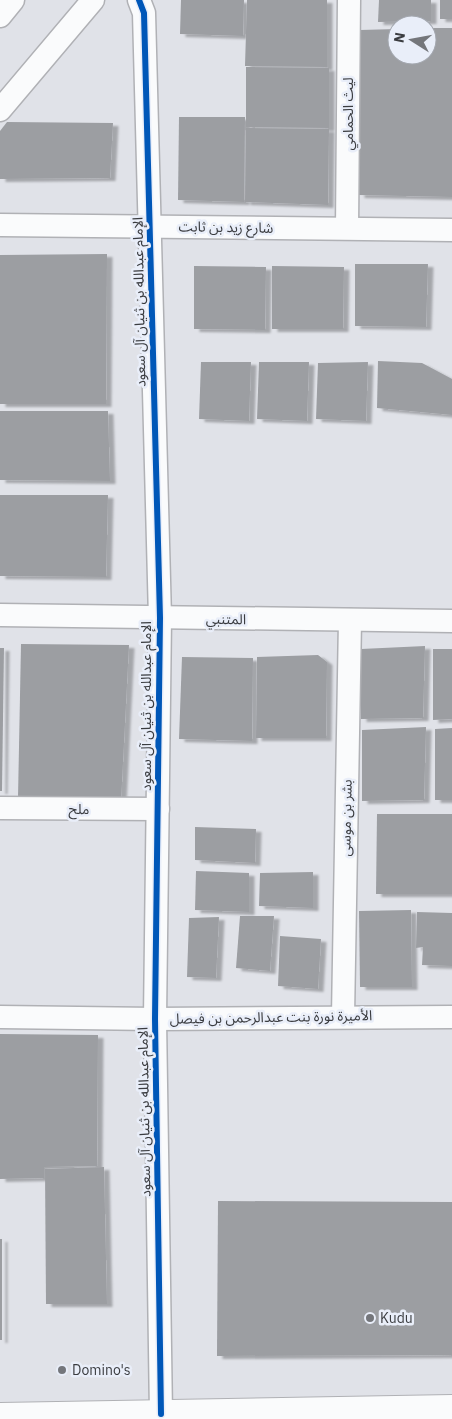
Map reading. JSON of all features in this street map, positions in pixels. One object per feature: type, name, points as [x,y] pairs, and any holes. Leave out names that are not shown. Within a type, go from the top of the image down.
[{"type":"main road","points":[[0,1417],[452,1409]]},
{"type":"street","points":[[0,16],[13,0]]},
{"type":"street","points":[[0,110],[93,0]]},
{"type":"street","name":"الإمام عبدالله بن ثنيان آل سعود","points":[[139,0],[144,13],[160,618],[155,1019],[161,1414]]},
{"type":"street","name":"ليث الحمامي","points":[[347,228],[349,0]]},
{"type":"street","name":"شارع زيد بن ثابت","points":[[0,225],[452,230]]},
{"type":"street","name":"المتنبي","points":[[0,615],[452,621]]},
{"type":"street","name":"بشر بن موسى","points":[[343,1016],[350,620]]},
{"type":"street","name":"ملح","points":[[0,808],[158,809]]},
{"type":"street","name":"الأميرة نورة بنت عبدالرحمن بن فيصل","points":[[0,1017],[155,1019],[343,1016],[452,1017]]},
{"type":"building","points":[[181,0],[244,0],[243,36],[180,34]]},
{"type":"building","points":[[247,0],[327,0],[327,67],[245,66]]},
{"type":"building","points":[[379,0],[431,0],[431,15],[387,15],[387,22],[378,22]]},
{"type":"building","points":[[440,0],[452,0],[452,19],[440,19]]},
{"type":"building","points":[[437,28],[452,28],[452,197],[359,195],[360,30],[387,29],[387,65],[437,65]]},
{"type":"building","points":[[246,67],[329,68],[329,128],[246,127]]},
{"type":"building","points":[[179,117],[245,117],[244,202],[178,200]]},
{"type":"building","points":[[7,122],[113,123],[110,178],[0,179],[0,131]]},
{"type":"building","points":[[246,128],[329,129],[328,205],[245,202]]},
{"type":"building","points":[[107,254],[106,404],[0,404],[0,255]]},
{"type":"building","points":[[355,264],[428,264],[426,327],[355,326]]},
{"type":"building","points":[[194,266],[266,267],[265,330],[194,329]]},
{"type":"building","points":[[272,266],[344,267],[343,329],[272,329]]},
{"type":"building","points":[[378,361],[422,363],[452,379],[452,415],[377,408]]},
{"type":"building","points":[[201,362],[251,362],[249,421],[199,419]]},
{"type":"building","points":[[259,362],[309,362],[307,421],[257,419]]},
{"type":"building","points":[[368,362],[366,421],[316,419],[318,363]]},
{"type":"building","points":[[0,411],[108,411],[110,481],[0,480]]},
{"type":"building","points":[[0,495],[108,495],[106,577],[0,576]]},
{"type":"building","points":[[21,644],[129,645],[121,802],[18,798]]},
{"type":"building","points":[[425,646],[423,718],[361,719],[361,649]]},
{"type":"building","points":[[0,648],[4,648],[2,791],[0,791]]},
{"type":"building","points":[[433,649],[452,649],[452,719],[433,720]]},
{"type":"building","points":[[318,655],[327,662],[326,738],[256,738],[257,657]]},
{"type":"building","points":[[182,657],[253,658],[252,741],[179,739]]},
{"type":"building","points":[[426,727],[424,800],[362,801],[362,730]]},
{"type":"building","points":[[452,728],[452,800],[435,800],[435,729]]},
{"type":"building","points":[[377,814],[452,814],[452,894],[376,894]]},
{"type":"building","points":[[195,827],[256,829],[255,863],[195,860]]},
{"type":"building","points":[[196,871],[249,873],[249,912],[195,910]]},
{"type":"building","points":[[313,872],[313,908],[259,906],[260,873]]},
{"type":"building","points":[[411,910],[412,987],[360,987],[359,911]]},
{"type":"building","points":[[417,912],[452,913],[452,966],[422,965],[423,947],[416,948]]},
{"type":"building","points":[[240,916],[274,916],[270,971],[236,968]]},
{"type":"building","points":[[219,917],[216,978],[187,977],[189,918]]},
{"type":"building","points":[[280,936],[321,939],[318,989],[278,986]]},
{"type":"building","points":[[0,1034],[98,1035],[97,1166],[44,1167],[44,1178],[0,1179]]},
{"type":"building","points":[[104,1167],[107,1304],[46,1304],[45,1169]]},
{"type":"building","points":[[218,1201],[452,1202],[452,1355],[217,1356]]},
{"type":"building","points":[[0,1239],[2,1239],[2,1340],[0,1340]]},
{"type":"cycle path","points":[[139,0],[144,13],[160,618],[155,1019],[161,1414]]},
{"type":"place","name":"Kudu","points":[[370,1318]]},
{"type":"place","name":"Domino's","points":[[62,1370]]}]
